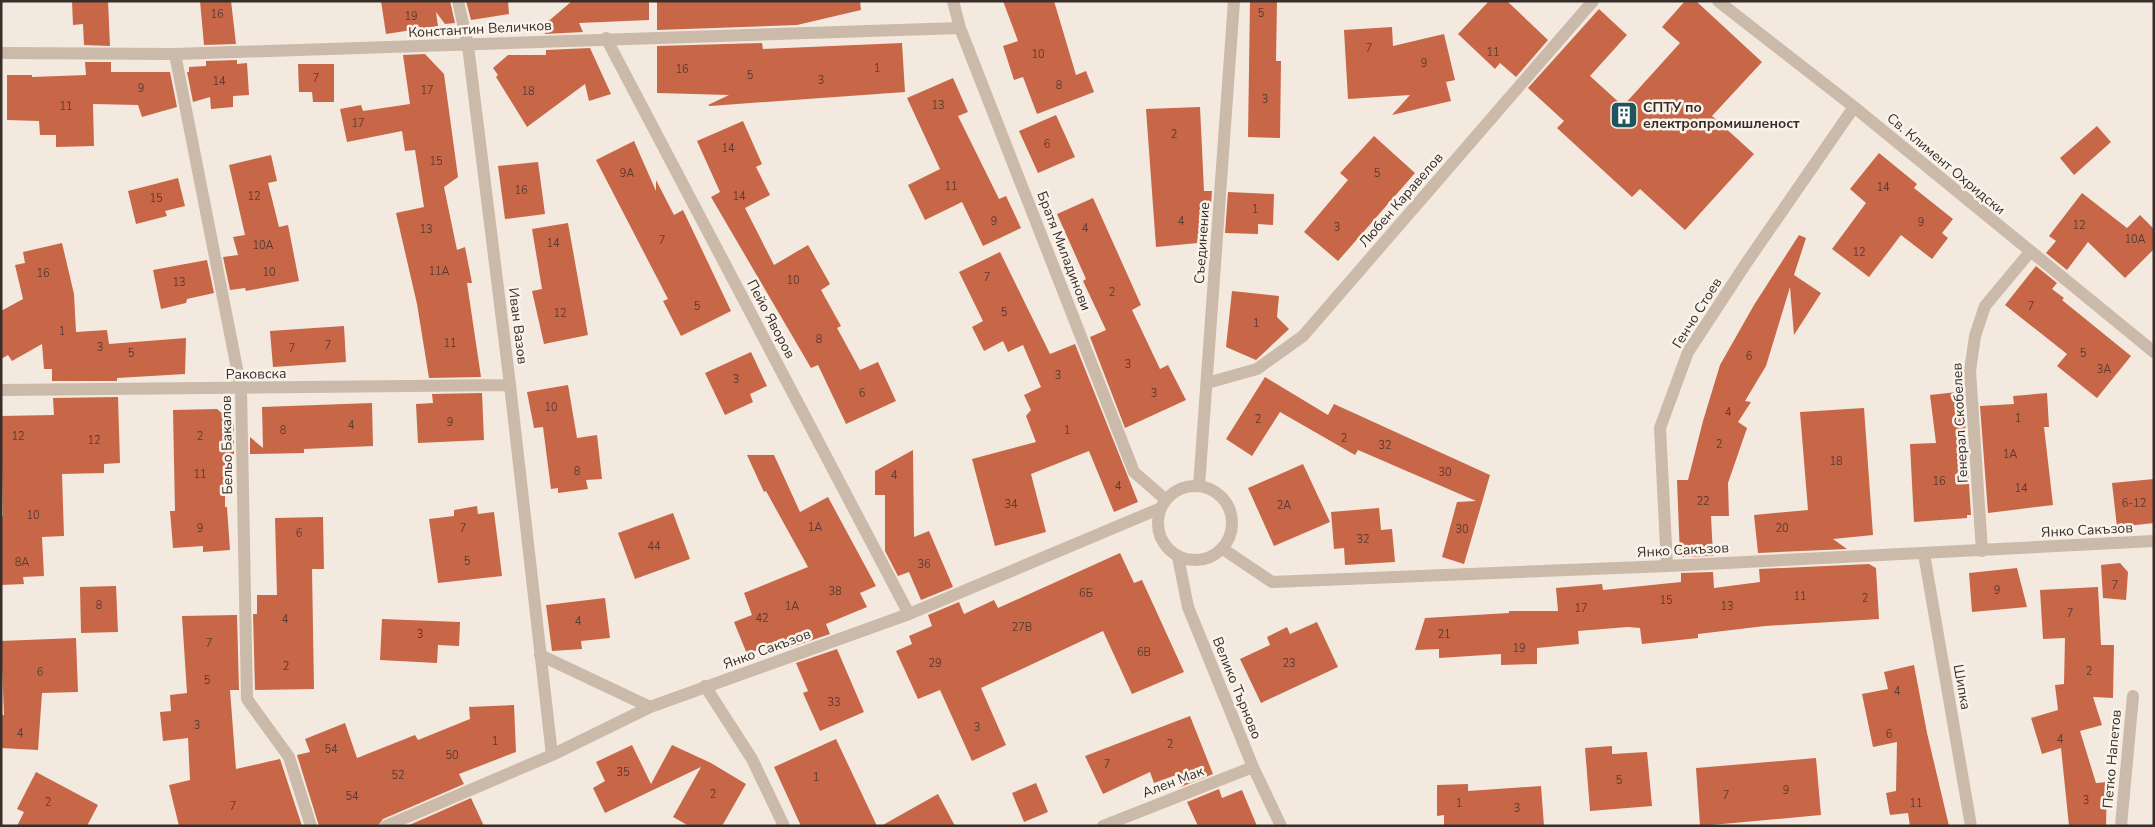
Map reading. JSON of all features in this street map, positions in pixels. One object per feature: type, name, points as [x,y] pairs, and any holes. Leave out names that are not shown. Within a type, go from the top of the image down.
[{"type":"street","name":"Иван Вазов","points":[[458,1],[468,46],[510,385],[552,755]]},
{"type":"street","name":"Братя Миладинови","points":[[953,1],[960,28],[1134,472],[1163,504]]},
{"type":"street","name":"Съединение","points":[[1198,486],[1234,1]]},
{"type":"street","name":"Любен Каравелов","points":[[1207,383],[1256,369],[1303,336],[1593,1]]},
{"type":"street","name":"Св. Климент Охридски","points":[[1718,1],[1854,107],[2154,352]]},
{"type":"street","name":"Константин Величков","points":[[1,52],[175,54],[468,46],[606,38],[960,28]]},
{"type":"street","name":"Пейо Яворов","points":[[606,38],[909,614]]},
{"type":"street","name":"Бельо Бакалов","points":[[175,54],[241,389],[247,699],[289,756],[311,826]]},
{"type":"street","name":"Генчо Стоев","points":[[1667,566],[1660,428],[1688,352],[1747,262],[1854,107]]},
{"type":"street","name":"Генерал Скобелев","points":[[1982,551],[1970,371],[1975,336],[1985,306],[2030,252]]},
{"type":"street","name":"Раковска","points":[[1,390],[510,385]]},
{"type":"street","points":[[1198,486],[1213,490],[1226,501],[1232,517],[1231,534],[1223,549],[1210,558],[1194,561],[1178,557],[1165,547],[1158,532],[1158,515],[1163,504],[1179,489],[1198,486]]},
{"type":"street","name":"Янко Сакъзов","points":[[386,826],[552,755],[650,707],[909,614],[1163,504]]},
{"type":"street","name":"Янко Сакъзов","points":[[1223,549],[1272,582],[1667,566],[2154,541]]},
{"type":"street","name":"Шипка","points":[[1924,554],[1971,826]]},
{"type":"street","name":"Велико Търново","points":[[1178,557],[1188,607],[1254,767],[1281,826]]},
{"type":"street","points":[[540,655],[650,707]]},
{"type":"street","points":[[705,686],[752,760],[784,826]]},
{"type":"street","name":"Петко Напетов","points":[[2121,826],[2133,696]]},
{"type":"street","name":"Ален Мак","points":[[1103,826],[1254,767]]},
{"type":"building","points":[[72,1],[108,1],[110,46],[84,45],[83,24],[73,25]]},
{"type":"building","points":[[200,1],[231,1],[236,44],[204,45]]},
{"type":"building","points":[[381,1],[450,1],[455,23],[445,24],[436,12],[438,26],[386,34]]},
{"type":"building","points":[[466,1],[508,1],[509,14],[471,20]]},
{"type":"building","points":[[572,1],[649,1],[649,20],[579,23],[583,32],[545,34],[544,25]]},
{"type":"building","points":[[657,1],[860,1],[861,10],[797,25],[657,30]]},
{"type":"building","points":[[1003,1],[1054,1],[1076,75],[1086,71],[1094,92],[1037,114],[1023,77],[1014,80],[1003,46],[1018,41]]},
{"type":"building","points":[[1250,1],[1277,1],[1276,61],[1281,61],[1280,138],[1248,137]]},
{"type":"building","points":[[1489,1],[1507,1],[1548,40],[1516,77],[1500,63],[1495,69],[1458,34]]},
{"type":"building","name":"СПТУ по електропромишленост","points":[[1685,1],[1696,1],[1762,62],[1712,116],[1754,154],[1685,230],[1640,189],[1632,197],[1557,128],[1564,121],[1528,88],[1599,9],[1627,35],[1590,76],[1623,106],[1680,43],[1662,27]]},
{"type":"building","points":[[1392,27],[1393,46],[1444,34],[1455,80],[1446,82],[1451,101],[1392,115],[1410,95],[1348,99],[1344,30]]},
{"type":"building","points":[[762,43],[763,49],[902,43],[905,92],[710,106],[708,105],[729,95],[657,93],[657,46]]},
{"type":"building","points":[[590,48],[611,94],[589,101],[585,84],[527,127],[496,77],[498,75],[493,68],[508,55],[546,55],[546,50]]},
{"type":"building","points":[[425,54],[444,74],[458,177],[444,187],[457,250],[465,247],[472,283],[467,283],[481,377],[429,378],[417,304],[396,213],[424,207],[415,150],[405,151],[402,131],[347,142],[340,109],[361,105],[363,111],[410,104],[403,55]]},
{"type":"building","points":[[237,60],[237,64],[247,63],[249,95],[233,96],[233,107],[211,109],[210,97],[193,102],[187,72],[189,72],[189,67],[206,66],[206,61]]},
{"type":"building","points":[[85,62],[111,62],[111,72],[170,72],[177,107],[142,117],[138,105],[93,104],[94,146],[56,147],[56,135],[40,135],[39,121],[7,120],[7,75],[32,75],[32,77],[86,75]]},
{"type":"building","points":[[298,64],[334,64],[334,102],[313,102],[312,92],[299,92]]},
{"type":"building","points":[[953,78],[968,112],[958,116],[999,199],[1006,196],[1021,228],[983,246],[962,202],[925,220],[908,185],[940,169],[907,98]]},
{"type":"building","points":[[1200,107],[1204,191],[1212,191],[1208,242],[1156,247],[1146,109]]},
{"type":"building","points":[[1056,115],[1075,157],[1038,173],[1019,131]]},
{"type":"building","points":[[743,121],[762,164],[756,167],[770,195],[745,208],[774,265],[808,245],[830,284],[821,290],[841,326],[837,328],[860,370],[878,362],[896,401],[846,424],[818,365],[811,368],[711,197],[720,192],[697,141]]},
{"type":"building","points":[[2097,126],[2111,142],[2074,175],[2060,158]]},
{"type":"building","points":[[1374,136],[1415,173],[1338,261],[1304,232],[1348,180],[1340,173]]},
{"type":"building","points":[[634,141],[656,191],[656,180],[674,215],[683,210],[731,311],[681,336],[663,301],[668,299],[596,160]]},
{"type":"building","points":[[1879,153],[1917,184],[1914,188],[1953,219],[1942,233],[1948,238],[1932,259],[1901,235],[1869,277],[1832,249],[1866,203],[1850,189]]},
{"type":"building","points":[[271,155],[277,181],[268,183],[279,227],[288,225],[299,281],[246,291],[245,288],[230,290],[223,257],[238,255],[233,237],[245,235],[229,165]]},
{"type":"building","points":[[538,162],[545,214],[505,219],[498,166]]},
{"type":"building","points":[[178,178],[185,206],[165,211],[167,216],[136,224],[128,191]]},
{"type":"building","points":[[1228,192],[1274,194],[1273,225],[1258,224],[1258,234],[1225,233]]},
{"type":"building","points":[[2082,193],[2127,228],[2140,215],[2154,229],[2154,249],[2125,278],[2088,242],[2067,270],[2046,253],[2056,241],[2049,236]]},
{"type":"building","points":[[1093,198],[1141,305],[1132,310],[1160,369],[1168,365],[1186,400],[1125,428],[1090,337],[1106,330],[1083,281],[1086,279],[1057,214]]},
{"type":"building","points":[[568,223],[588,335],[544,344],[532,291],[542,289],[532,229]]},
{"type":"building","points":[[1799,235],[1806,238],[1794,275],[1821,293],[1794,335],[1790,287],[1766,366],[1745,401],[1751,402],[1738,422],[1747,428],[1728,483],[1729,516],[1711,516],[1713,556],[1680,557],[1677,480],[1688,480],[1720,365],[1754,305]]},
{"type":"building","points":[[62,243],[74,294],[76,332],[107,330],[109,344],[186,338],[185,374],[117,378],[117,381],[52,381],[52,369],[44,369],[42,344],[12,361],[8,355],[1,359],[1,311],[23,299],[15,265],[25,263],[23,252]]},
{"type":"building","points":[[1000,252],[1050,354],[1075,344],[1138,502],[1114,512],[1089,451],[1031,474],[1046,532],[995,546],[972,459],[1036,442],[1026,416],[1031,410],[1024,395],[1041,387],[1023,345],[1008,352],[1003,341],[984,351],[972,327],[983,321],[959,272]]},
{"type":"building","points":[[207,260],[214,293],[187,299],[186,303],[161,309],[153,270]]},
{"type":"building","points":[[2036,266],[2057,283],[2052,289],[2064,298],[2062,300],[2131,356],[2097,398],[2057,366],[2067,354],[2005,305]]},
{"type":"building","points":[[1232,291],[1279,296],[1277,317],[1289,329],[1256,360],[1226,347]]},
{"type":"building","points":[[344,326],[346,362],[273,367],[270,331]]},
{"type":"building","points":[[751,352],[767,386],[750,394],[753,402],[725,415],[705,373]]},
{"type":"building","points":[[1265,377],[1328,415],[1334,404],[1490,475],[1464,564],[1442,557],[1457,502],[1476,501],[1358,450],[1355,455],[1280,412],[1252,456],[1226,439]]},
{"type":"building","points":[[568,385],[577,438],[597,435],[602,479],[586,480],[588,489],[558,493],[558,488],[551,489],[543,427],[534,428],[527,392]]},
{"type":"building","points":[[1957,392],[1959,408],[1964,407],[1971,515],[1967,515],[1967,518],[1914,522],[1910,444],[1936,443],[1930,395]]},
{"type":"building","points":[[482,393],[484,440],[418,443],[416,404],[433,403],[432,394]]},
{"type":"building","points":[[2047,393],[2049,427],[2044,427],[2053,505],[1988,513],[1980,406],[2014,404],[2013,396]]},
{"type":"building","points":[[118,397],[120,463],[104,464],[104,473],[62,474],[64,536],[42,537],[44,576],[23,577],[24,584],[1,585],[1,517],[3,516],[1,416],[54,415],[53,398]]},
{"type":"building","points":[[372,403],[373,446],[304,449],[304,453],[250,454],[250,437],[263,448],[262,407]]},
{"type":"building","points":[[1864,408],[1873,535],[1833,539],[1847,549],[1758,553],[1754,515],[1808,510],[1800,412]]},
{"type":"building","points":[[217,409],[234,423],[234,454],[225,454],[225,507],[227,507],[230,550],[203,552],[203,546],[173,548],[170,511],[175,511],[173,410]]},
{"type":"building","points":[[913,450],[914,537],[929,531],[953,587],[921,600],[909,572],[898,576],[885,551],[885,495],[875,495],[875,471]]},
{"type":"building","points":[[747,455],[774,455],[800,512],[828,497],[876,586],[860,593],[867,607],[826,624],[830,634],[789,648],[785,639],[747,654],[734,622],[752,615],[744,593],[808,567],[766,491],[764,492]]},
{"type":"building","points":[[1303,464],[1330,522],[1274,546],[1248,488]]},
{"type":"building","points":[[2154,479],[2154,523],[2117,527],[2112,483]]},
{"type":"building","points":[[477,506],[478,514],[494,512],[502,576],[438,583],[429,519],[454,516],[454,510]]},
{"type":"building","points":[[1379,508],[1381,530],[1392,529],[1395,562],[1345,565],[1344,548],[1334,549],[1331,512]]},
{"type":"building","points":[[673,513],[690,559],[635,579],[618,533]]},
{"type":"building","points":[[323,517],[324,569],[312,569],[314,689],[255,690],[253,614],[257,614],[257,595],[277,595],[275,518]]},
{"type":"building","points":[[1120,553],[1134,583],[1142,580],[1184,672],[1132,694],[1103,631],[981,688],[1006,745],[972,761],[940,690],[918,699],[896,651],[912,644],[909,636],[932,626],[928,615],[959,602],[964,614],[994,600],[998,608]]},
{"type":"building","points":[[2120,563],[2128,572],[2126,600],[2103,598],[2101,565]]},
{"type":"building","points":[[1869,564],[1876,568],[1879,619],[1765,626],[1698,634],[1698,638],[1642,644],[1640,628],[1628,627],[1578,631],[1579,644],[1537,648],[1537,664],[1501,665],[1501,654],[1439,658],[1439,649],[1415,650],[1425,618],[1509,613],[1509,611],[1558,611],[1556,588],[1602,584],[1603,590],[1681,582],[1681,573],[1713,572],[1714,588],[1760,582],[1759,569]]},
{"type":"building","points":[[2017,568],[2027,607],[1972,612],[1969,573]]},
{"type":"building","points":[[116,586],[118,632],[81,633],[80,587]]},
{"type":"building","points":[[2098,587],[2101,645],[2114,645],[2113,698],[2093,697],[2102,725],[2080,731],[2096,783],[2107,782],[2106,826],[2069,826],[2061,748],[2042,754],[2031,718],[2058,710],[2055,685],[2064,684],[2065,638],[2043,639],[2040,590]]},
{"type":"building","points":[[605,598],[610,638],[581,641],[582,649],[552,651],[546,605]]},
{"type":"building","points":[[237,615],[239,690],[230,690],[236,769],[280,759],[302,826],[179,826],[169,785],[190,780],[188,738],[163,741],[160,712],[171,711],[170,695],[187,693],[182,616]]},
{"type":"building","points":[[382,619],[460,622],[459,646],[438,645],[437,663],[380,660]]},
{"type":"building","points":[[1317,622],[1338,667],[1261,703],[1240,659],[1270,645],[1267,637],[1287,627],[1290,634]]},
{"type":"building","points":[[76,638],[78,692],[42,693],[38,750],[1,748],[1,715],[4,715],[1,641]]},
{"type":"building","points":[[837,649],[864,712],[820,731],[803,693],[808,691],[796,663]]},
{"type":"building","points":[[1914,665],[1927,733],[1949,826],[1910,826],[1908,813],[1890,815],[1886,793],[1896,791],[1897,742],[1873,747],[1862,694],[1888,689],[1884,672]]},
{"type":"building","points":[[514,705],[516,752],[459,774],[464,784],[383,819],[378,826],[319,826],[297,755],[310,752],[305,739],[345,723],[357,758],[415,735],[418,740],[470,719],[469,707]]},
{"type":"building","points":[[1190,716],[1213,774],[1181,787],[1176,775],[1154,783],[1150,772],[1103,794],[1085,756]]},
{"type":"building","points":[[836,739],[877,826],[801,826],[774,767]]},
{"type":"building","points":[[632,745],[651,784],[672,745],[711,763],[746,784],[722,826],[689,826],[673,817],[701,767],[605,813],[593,788],[605,781],[596,762]]},
{"type":"building","points":[[1612,746],[1612,754],[1647,752],[1652,806],[1590,811],[1585,748]]},
{"type":"building","points":[[1816,758],[1821,815],[1700,826],[1696,768]]},
{"type":"building","points":[[36,772],[98,805],[87,826],[17,826],[24,812],[17,809]]},
{"type":"building","points":[[1036,783],[1048,812],[1024,822],[1012,793]]},
{"type":"building","points":[[1468,784],[1468,791],[1541,786],[1544,826],[1444,826],[1444,815],[1437,816],[1437,785]]},
{"type":"building","points":[[1219,789],[1222,798],[1242,790],[1257,826],[1198,826],[1187,802]]},
{"type":"building","points":[[938,794],[955,826],[881,826]]},
{"type":"building","points":[[471,798],[484,826],[407,826]]},
{"type":"place","name":"СПТУ по електропромишленост","points":[[1624,115]]}]
